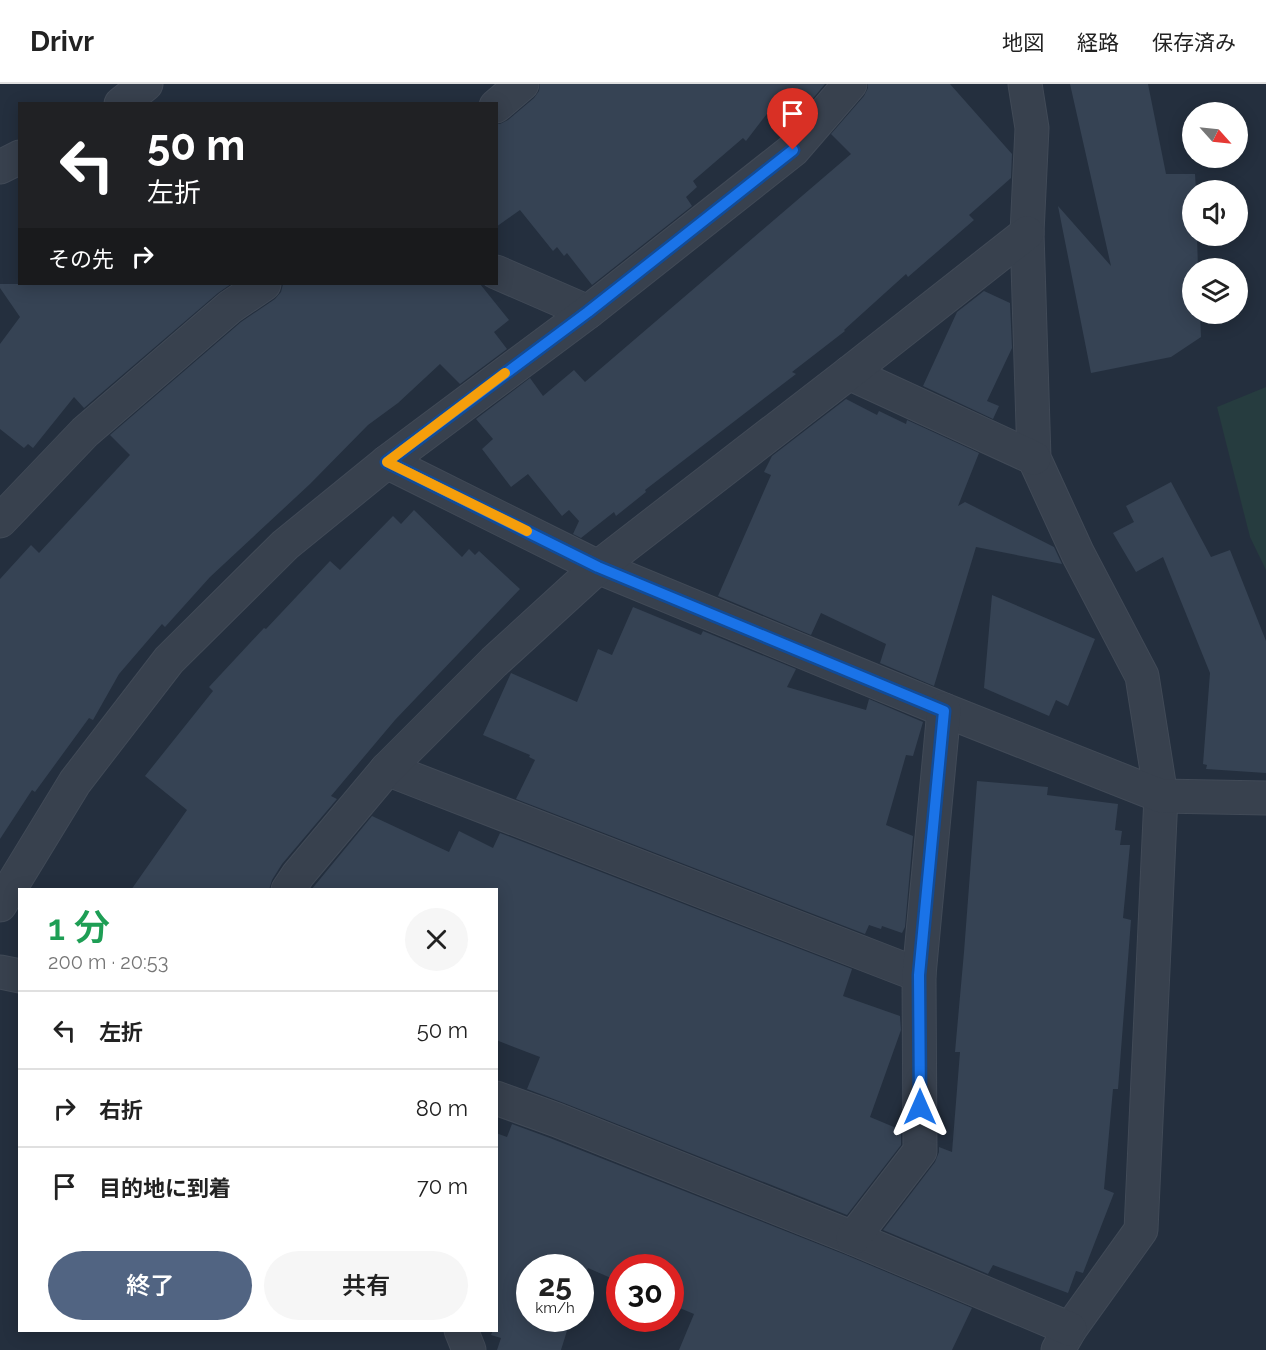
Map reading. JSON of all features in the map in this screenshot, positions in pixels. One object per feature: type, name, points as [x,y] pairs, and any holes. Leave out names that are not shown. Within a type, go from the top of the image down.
[{"type":"street","points":[[124,102],[146,84]]},
{"type":"street","points":[[498,104],[522,84]]},
{"type":"street","points":[[0,905],[75,782],[169,660],[285,545],[387,462],[588,312],[793,150],[850,84]]},
{"type":"street","points":[[498,1099],[853,1238],[1064,1339],[1142,1230],[1161,796],[1142,676],[1078,554],[1034,458],[1027,233],[1032,128],[1025,84]]},
{"type":"street","points":[[0,167],[18,158]]},
{"type":"street","points":[[289,888],[387,769],[494,662],[598,567],[1027,233]]},
{"type":"street","points":[[498,273],[588,312]]},
{"type":"street","points":[[0,521],[85,432],[230,307],[263,285]]},
{"type":"street","points":[[849,373],[1034,458]]},
{"type":"street","points":[[387,462],[598,567],[944,711],[1161,796],[1266,798]]},
{"type":"street","points":[[853,1238],[920,1151],[919,975],[944,711]]},
{"type":"street","points":[[387,769],[919,975]]},
{"type":"street","points":[[0,972],[18,976]]},
{"type":"street","points":[[462,1332],[470,1350]]},
{"type":"green space","points":[[1266,387],[1266,570],[1250,537],[1217,407]]},
{"type":"building","points":[[540,84],[825,84],[805,108],[786,89],[746,141],[743,138],[693,181],[697,187],[686,197],[692,206],[592,285],[567,253],[564,256],[557,247],[553,251],[520,210],[498,226],[498,124],[508,120],[539,91]]},
{"type":"building","points":[[868,84],[950,84],[1012,154],[1011,178],[969,215],[974,220],[908,277],[906,274],[845,331],[792,372],[796,374],[645,490],[646,492],[616,516],[614,512],[581,538],[573,534],[579,521],[569,510],[562,516],[528,474],[511,487],[482,449],[493,439],[476,419],[530,378],[543,396],[574,370],[585,382],[851,154],[831,134],[864,96]]},
{"type":"building","points":[[1070,84],[1148,84],[1166,174],[1195,174],[1195,180],[1182,180],[1182,246],[1197,246],[1198,258],[1182,258],[1182,324],[1200,324],[1201,337],[1171,357],[1091,373],[1058,206],[1111,266]]},
{"type":"building","points":[[0,284],[230,285],[84,408],[74,397],[33,448],[28,444],[24,448],[0,429],[0,344],[20,317],[0,288]]},
{"type":"building","points":[[283,285],[481,285],[509,320],[494,332],[507,349],[460,384],[440,364],[398,403],[368,425],[310,484],[210,577],[165,627],[162,624],[119,674],[93,720],[89,718],[35,792],[32,790],[0,839],[0,579],[31,545],[39,553],[130,455],[110,435],[241,322],[275,299],[281,292]]},
{"type":"building","points":[[984,291],[1010,303],[1012,348],[987,401],[999,406],[993,419],[923,386],[957,312]]},
{"type":"building","points":[[846,399],[877,415],[879,411],[906,424],[907,420],[979,453],[958,506],[965,502],[1054,547],[1062,564],[976,547],[934,686],[880,663],[886,644],[821,613],[811,635],[718,596],[771,475],[764,472],[772,456]]},
{"type":"building","points":[[1171,482],[1211,557],[1230,550],[1266,641],[1266,773],[1206,769],[1207,765],[1203,764],[1210,673],[1163,557],[1136,572],[1113,533],[1134,522],[1126,506]]},
{"type":"building","points":[[414,510],[462,557],[469,549],[475,555],[479,551],[520,589],[395,720],[331,796],[337,799],[282,864],[270,888],[132,888],[187,810],[145,776],[213,691],[209,687],[330,561],[340,570],[393,516],[401,524]]},
{"type":"building","points":[[992,595],[1095,639],[1068,706],[1056,700],[1049,716],[984,688]]},
{"type":"building","points":[[633,607],[701,635],[703,631],[796,669],[787,687],[866,710],[869,699],[923,722],[913,756],[906,755],[886,825],[913,836],[905,927],[902,933],[882,926],[881,929],[869,925],[865,934],[516,799],[535,760],[529,757],[530,755],[483,735],[511,673],[577,702],[598,649],[612,655]]},
{"type":"building","points":[[977,781],[1048,787],[1047,795],[1118,804],[1115,830],[1122,831],[1120,845],[1130,845],[1123,918],[1131,920],[1118,1089],[1113,1089],[1104,1189],[1114,1193],[1083,1273],[1076,1271],[1068,1293],[993,1265],[988,1274],[883,1230],[935,1162],[939,1147],[952,1152],[960,1052],[955,1052]]},
{"type":"building","points":[[372,816],[449,852],[459,831],[493,848],[500,833],[852,969],[843,996],[900,1016],[901,1030],[870,1117],[901,1130],[901,1145],[847,1215],[527,1089],[540,1057],[498,1041],[498,888],[313,888]]},
{"type":"building","points":[[512,1124],[846,1255],[972,1308],[952,1350],[679,1350],[694,1314],[684,1310],[684,1254],[606,1254],[606,1276],[594,1271],[594,1254],[516,1254],[516,1332],[567,1332],[561,1350],[497,1350],[501,1338],[491,1335],[492,1332],[498,1332],[498,1134],[507,1137]]},
{"type":"slow traffic","points":[[505,373],[387,462],[527,531]]},
{"type":"route","points":[[793,150],[588,312],[387,462],[598,567],[944,711],[919,975],[920,1107]]}]
